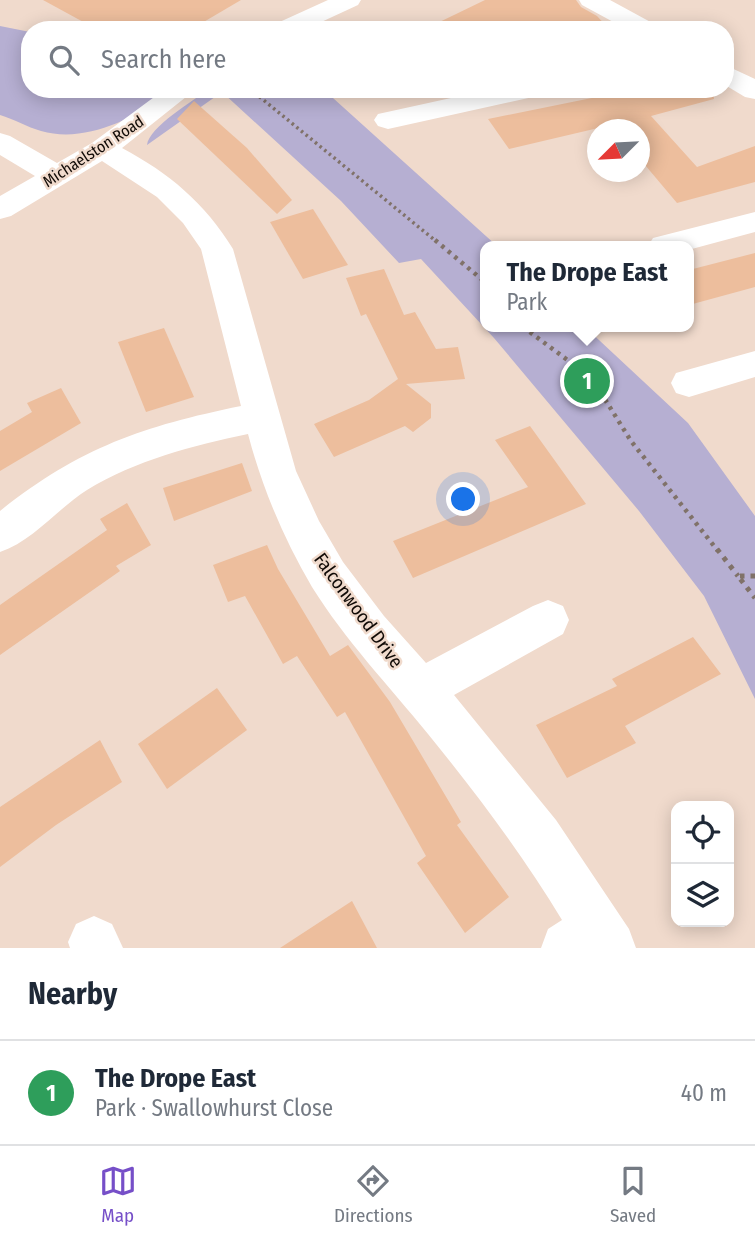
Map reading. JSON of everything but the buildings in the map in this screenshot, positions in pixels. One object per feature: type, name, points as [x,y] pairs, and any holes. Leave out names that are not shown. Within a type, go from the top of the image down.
[{"type":"street","points":[[302,21],[349,0]]},
{"type":"street","points":[[602,2],[633,21]]},
{"type":"street","name":"Michaelston Road","points":[[0,209],[102,149],[171,98]]},
{"type":"street","points":[[388,121],[492,98]]},
{"type":"street","points":[[0,142],[57,176]]},
{"type":"street","name":"Falconwood Drive","points":[[102,149],[163,184],[178,196],[207,232],[217,249],[286,496],[309,542],[328,575],[369,630],[539,837],[591,941]]},
{"type":"street","points":[[683,241],[755,222]]},
{"type":"street","points":[[690,383],[755,364]]},
{"type":"street","points":[[0,535],[72,479],[121,454],[164,439],[262,417]]},
{"type":"street","points":[[420,691],[548,620]]},
{"type":"path","points":[[261,98],[480,278]]},
{"type":"path","points":[[530,332],[581,370],[596,385],[631,441],[755,598]]},
{"type":"path","points":[[738,576],[755,576]]},
{"type":"shaded area","points":[[0,26],[21,30],[21,98],[163,98],[135,115],[105,128],[73,134],[41,131],[0,115]]},
{"type":"shaded area","points":[[196,98],[214,98],[147,145],[155,130]]},
{"type":"shaded area","points":[[229,98],[333,98],[491,241],[480,241],[480,323],[421,259],[399,263],[341,201]]},
{"type":"shaded area","points":[[488,332],[590,332],[688,423],[755,516],[755,699],[704,596],[639,511]]},
{"type":"place","name":"The Drope East","points":[[587,381]]}]
